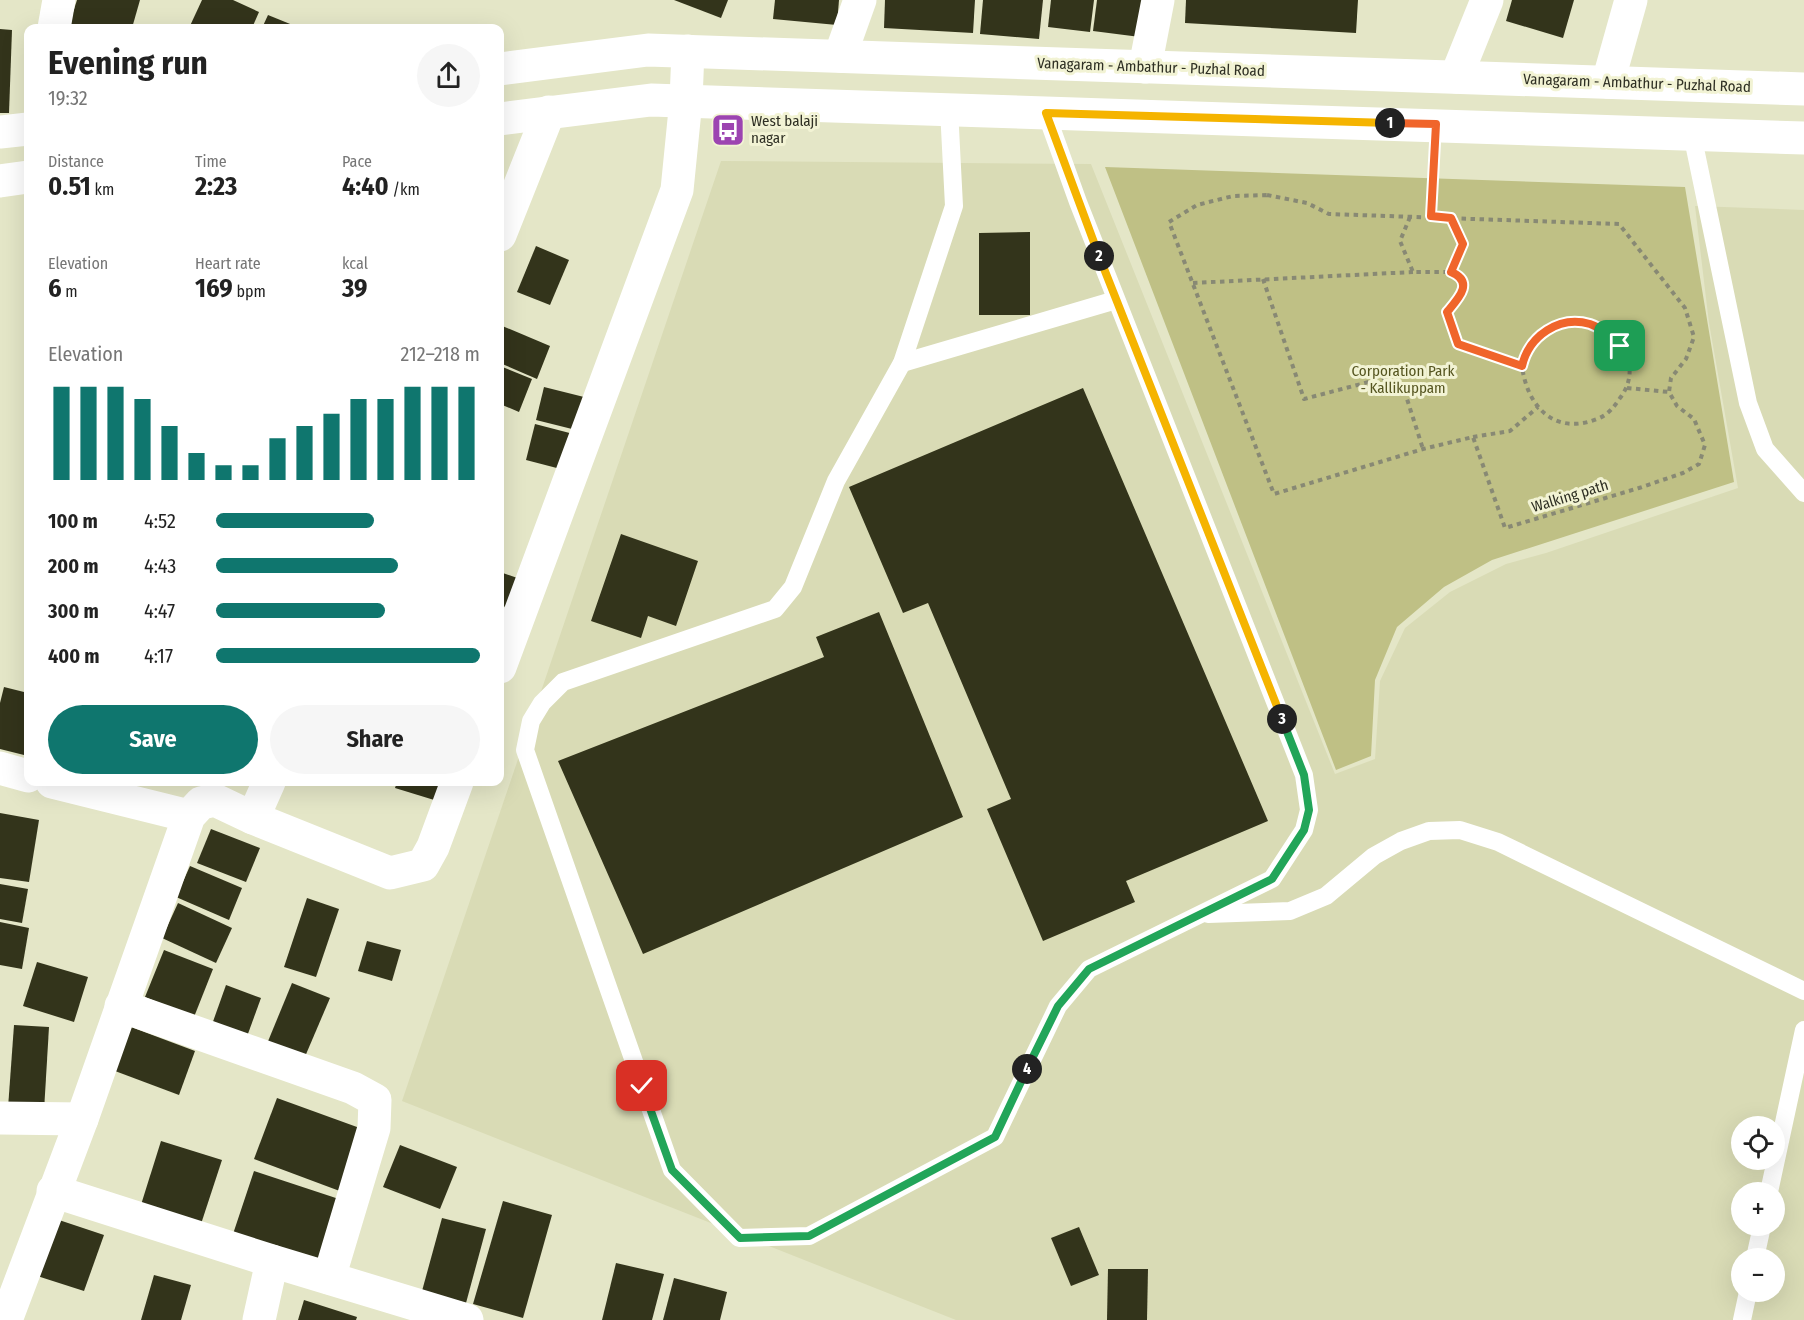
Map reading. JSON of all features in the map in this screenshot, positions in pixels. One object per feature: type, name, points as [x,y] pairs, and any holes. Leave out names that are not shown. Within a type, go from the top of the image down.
[{"type":"street","points":[[55,24],[59,0]]},
{"type":"street","points":[[840,56],[860,0]]},
{"type":"street","points":[[1145,67],[1158,0]]},
{"type":"street","points":[[1456,77],[1487,0]]},
{"type":"street","points":[[1608,82],[1631,0]]},
{"type":"street","name":"Vanagaram - Ambathur - Puzhal Road","points":[[504,68],[648,50],[1804,88]]},
{"type":"street","points":[[504,656],[677,190],[686,100],[688,51]]},
{"type":"street","points":[[504,118],[651,100],[686,100],[1804,138]]},
{"type":"street","points":[[504,225],[549,112]]},
{"type":"street","points":[[0,132],[24,129]]},
{"type":"street","points":[[0,768],[24,775]]},
{"type":"street","points":[[68,786],[189,816]]},
{"type":"street","points":[[253,818],[267,786]]},
{"type":"street","points":[[5,1312],[81,1119],[189,816],[201,803],[215,800],[253,818],[390,873],[423,864],[433,847],[456,786]]},
{"type":"street","points":[[121,1006],[353,1088],[375,1100],[374,1128],[329,1278]]},
{"type":"street","points":[[0,1118],[81,1119]]},
{"type":"street","points":[[53,1191],[467,1320]]},
{"type":"street","points":[[259,1320],[272,1261]]},
{"type":"lane","points":[[949,109],[954,206],[902,363],[836,481],[793,587],[775,609],[563,682],[542,703],[531,721],[525,750],[672,1170],[740,1238],[809,1236],[995,1137],[1058,1006],[1089,969],[1272,879],[1304,830],[1309,810],[1304,775],[1116,300],[1046,113]]},
{"type":"lane","points":[[1692,134],[1748,403],[1765,449],[1804,493]]},
{"type":"lane","points":[[902,363],[1116,300]]},
{"type":"lane","points":[[1202,914],[1290,910],[1326,896],[1374,856],[1401,841],[1429,831],[1460,830],[1498,842],[1804,991]]},
{"type":"lane","points":[[1771,1182],[1804,1030]]},
{"type":"lane","points":[[1742,1320],[1746,1302]]},
{"type":"path","points":[[1431,216],[1436,124]]},
{"type":"path","points":[[1538,407],[1510,431],[1423,449],[1274,494],[1168,222],[1197,205],[1233,196],[1267,195],[1307,203],[1329,214],[1619,224],[1685,308],[1694,337],[1686,359],[1671,378],[1669,392],[1628,388]]},
{"type":"path","points":[[1410,216],[1400,241],[1413,272]]},
{"type":"path","points":[[1451,218],[1463,244],[1451,272]]},
{"type":"path","points":[[1193,283],[1451,272],[1458,275],[1463,283],[1462,294],[1447,312],[1458,344],[1522,366]]},
{"type":"path","points":[[1263,279],[1304,399],[1399,374],[1423,449]]},
{"type":"path","points":[[1575,322],[1590,324],[1606,332],[1620,346],[1630,371],[1628,388],[1603,417],[1588,423],[1570,423],[1545,415],[1538,407],[1528,393],[1522,366],[1524,355],[1534,340],[1544,332],[1559,325],[1575,322]]},
{"type":"path","name":"Walking path","points":[[1473,437],[1504,528],[1640,488],[1683,473],[1699,464],[1705,445],[1694,419],[1677,406],[1669,392]]},
{"type":"shaded area","points":[[721,161],[1091,164],[1335,774],[1375,759],[1380,681],[1405,628],[1450,592],[1506,564],[1546,553],[1738,488],[1709,323],[1695,206],[1804,210],[1804,1320],[956,1320],[402,1101]]},
{"type":"green space","name":"Corporation Park - Kallikuppam","points":[[1105,167],[1685,187],[1734,482],[1492,560],[1444,587],[1397,627],[1375,680],[1371,756],[1336,770]]},
{"type":"building","points":[[77,0],[140,0],[133,24],[69,24]]},
{"type":"building","points":[[202,0],[233,0],[259,12],[254,24],[191,24]]},
{"type":"building","points":[[674,0],[728,0],[721,18]]},
{"type":"building","points":[[775,0],[839,0],[837,25],[773,19]]},
{"type":"building","points":[[885,0],[975,0],[973,33],[884,28]]},
{"type":"building","points":[[983,0],[1043,0],[1039,39],[980,34]]},
{"type":"building","points":[[1051,0],[1094,0],[1090,32],[1048,27]]},
{"type":"building","points":[[1097,0],[1145,0],[1140,37],[1093,31]]},
{"type":"building","points":[[1186,0],[1358,0],[1356,33],[1185,23]]},
{"type":"building","points":[[1512,0],[1574,0],[1563,38],[1506,21]]},
{"type":"building","points":[[268,15],[290,24],[264,24]]},
{"type":"building","points":[[0,29],[12,30],[9,113],[0,113]]},
{"type":"building","points":[[1030,232],[1030,315],[979,315],[979,233]]},
{"type":"building","points":[[536,246],[569,260],[550,305],[517,292]]},
{"type":"building","points":[[504,327],[550,346],[537,379],[504,365]]},
{"type":"building","points":[[504,368],[532,379],[519,412],[504,406]]},
{"type":"building","points":[[544,387],[596,400],[588,433],[536,420]]},
{"type":"building","points":[[1083,388],[1268,821],[1126,881],[1135,902],[1043,941],[987,809],[1011,799],[928,603],[903,613],[849,487]]},
{"type":"building","points":[[535,424],[585,437],[576,473],[526,460]]},
{"type":"building","points":[[621,534],[698,561],[676,626],[648,616],[641,638],[591,621]]},
{"type":"building","points":[[504,573],[535,584],[524,614],[504,606]]},
{"type":"building","points":[[879,612],[963,817],[643,954],[558,761],[824,657],[816,637]]},
{"type":"building","points":[[4,687],[24,692],[24,755],[0,749],[0,703]]},
{"type":"building","points":[[396,786],[464,786],[457,807],[395,788]]},
{"type":"building","points":[[0,813],[39,820],[29,882],[0,878]]},
{"type":"building","points":[[211,829],[260,848],[246,882],[197,863]]},
{"type":"building","points":[[190,866],[242,888],[229,920],[176,897]]},
{"type":"building","points":[[0,884],[28,889],[22,923],[0,919]]},
{"type":"building","points":[[307,898],[339,909],[316,977],[284,967]]},
{"type":"building","points":[[178,903],[232,928],[216,963],[162,938]]},
{"type":"building","points":[[0,922],[29,928],[22,969],[0,965]]},
{"type":"building","points":[[367,941],[401,950],[392,981],[358,971]]},
{"type":"building","points":[[164,950],[213,969],[194,1017],[145,997]]},
{"type":"building","points":[[37,962],[88,977],[74,1022],[23,1006]]},
{"type":"building","points":[[292,983],[330,998],[301,1066],[264,1051]]},
{"type":"building","points":[[226,985],[261,998],[245,1042],[210,1030]]},
{"type":"building","points":[[14,1025],[49,1027],[44,1111],[8,1108]]},
{"type":"building","points":[[131,1027],[195,1051],[179,1095],[115,1071]]},
{"type":"building","points":[[277,1098],[368,1131],[345,1193],[254,1159]]},
{"type":"building","points":[[161,1141],[222,1160],[200,1227],[140,1208]]},
{"type":"building","points":[[400,1145],[457,1167],[440,1209],[383,1187]]},
{"type":"building","points":[[254,1171],[348,1202],[328,1264],[233,1234]]},
{"type":"building","points":[[503,1201],[552,1215],[523,1318],[473,1304]]},
{"type":"building","points":[[50,1217],[104,1235],[84,1291],[31,1274]]},
{"type":"building","points":[[442,1218],[486,1229],[466,1303],[422,1291]]},
{"type":"building","points":[[1079,1227],[1099,1275],[1071,1286],[1051,1238]]},
{"type":"building","points":[[616,1263],[664,1274],[652,1320],[602,1320]]},
{"type":"building","points":[[1108,1269],[1148,1269],[1147,1320],[1107,1320]]},
{"type":"building","points":[[154,1275],[191,1285],[181,1320],[141,1320]]},
{"type":"building","points":[[674,1278],[727,1292],[720,1320],[663,1320]]},
{"type":"building","points":[[304,1300],[357,1317],[356,1320],[298,1320]]},
{"type":"place","name":"West balaji nagar","points":[[728,130]]},
{"type":"route","points":[[642,1086],[672,1170],[740,1238],[809,1236],[995,1137],[1058,1006],[1089,969],[1272,879],[1304,830],[1309,810],[1304,775],[1078,202],[1046,113],[1436,124],[1431,216],[1451,218],[1463,244],[1451,272],[1458,275],[1463,283],[1462,294],[1447,312],[1458,344],[1522,366],[1524,355],[1534,340],[1559,325],[1575,322],[1590,324],[1606,332],[1620,346]]}]
